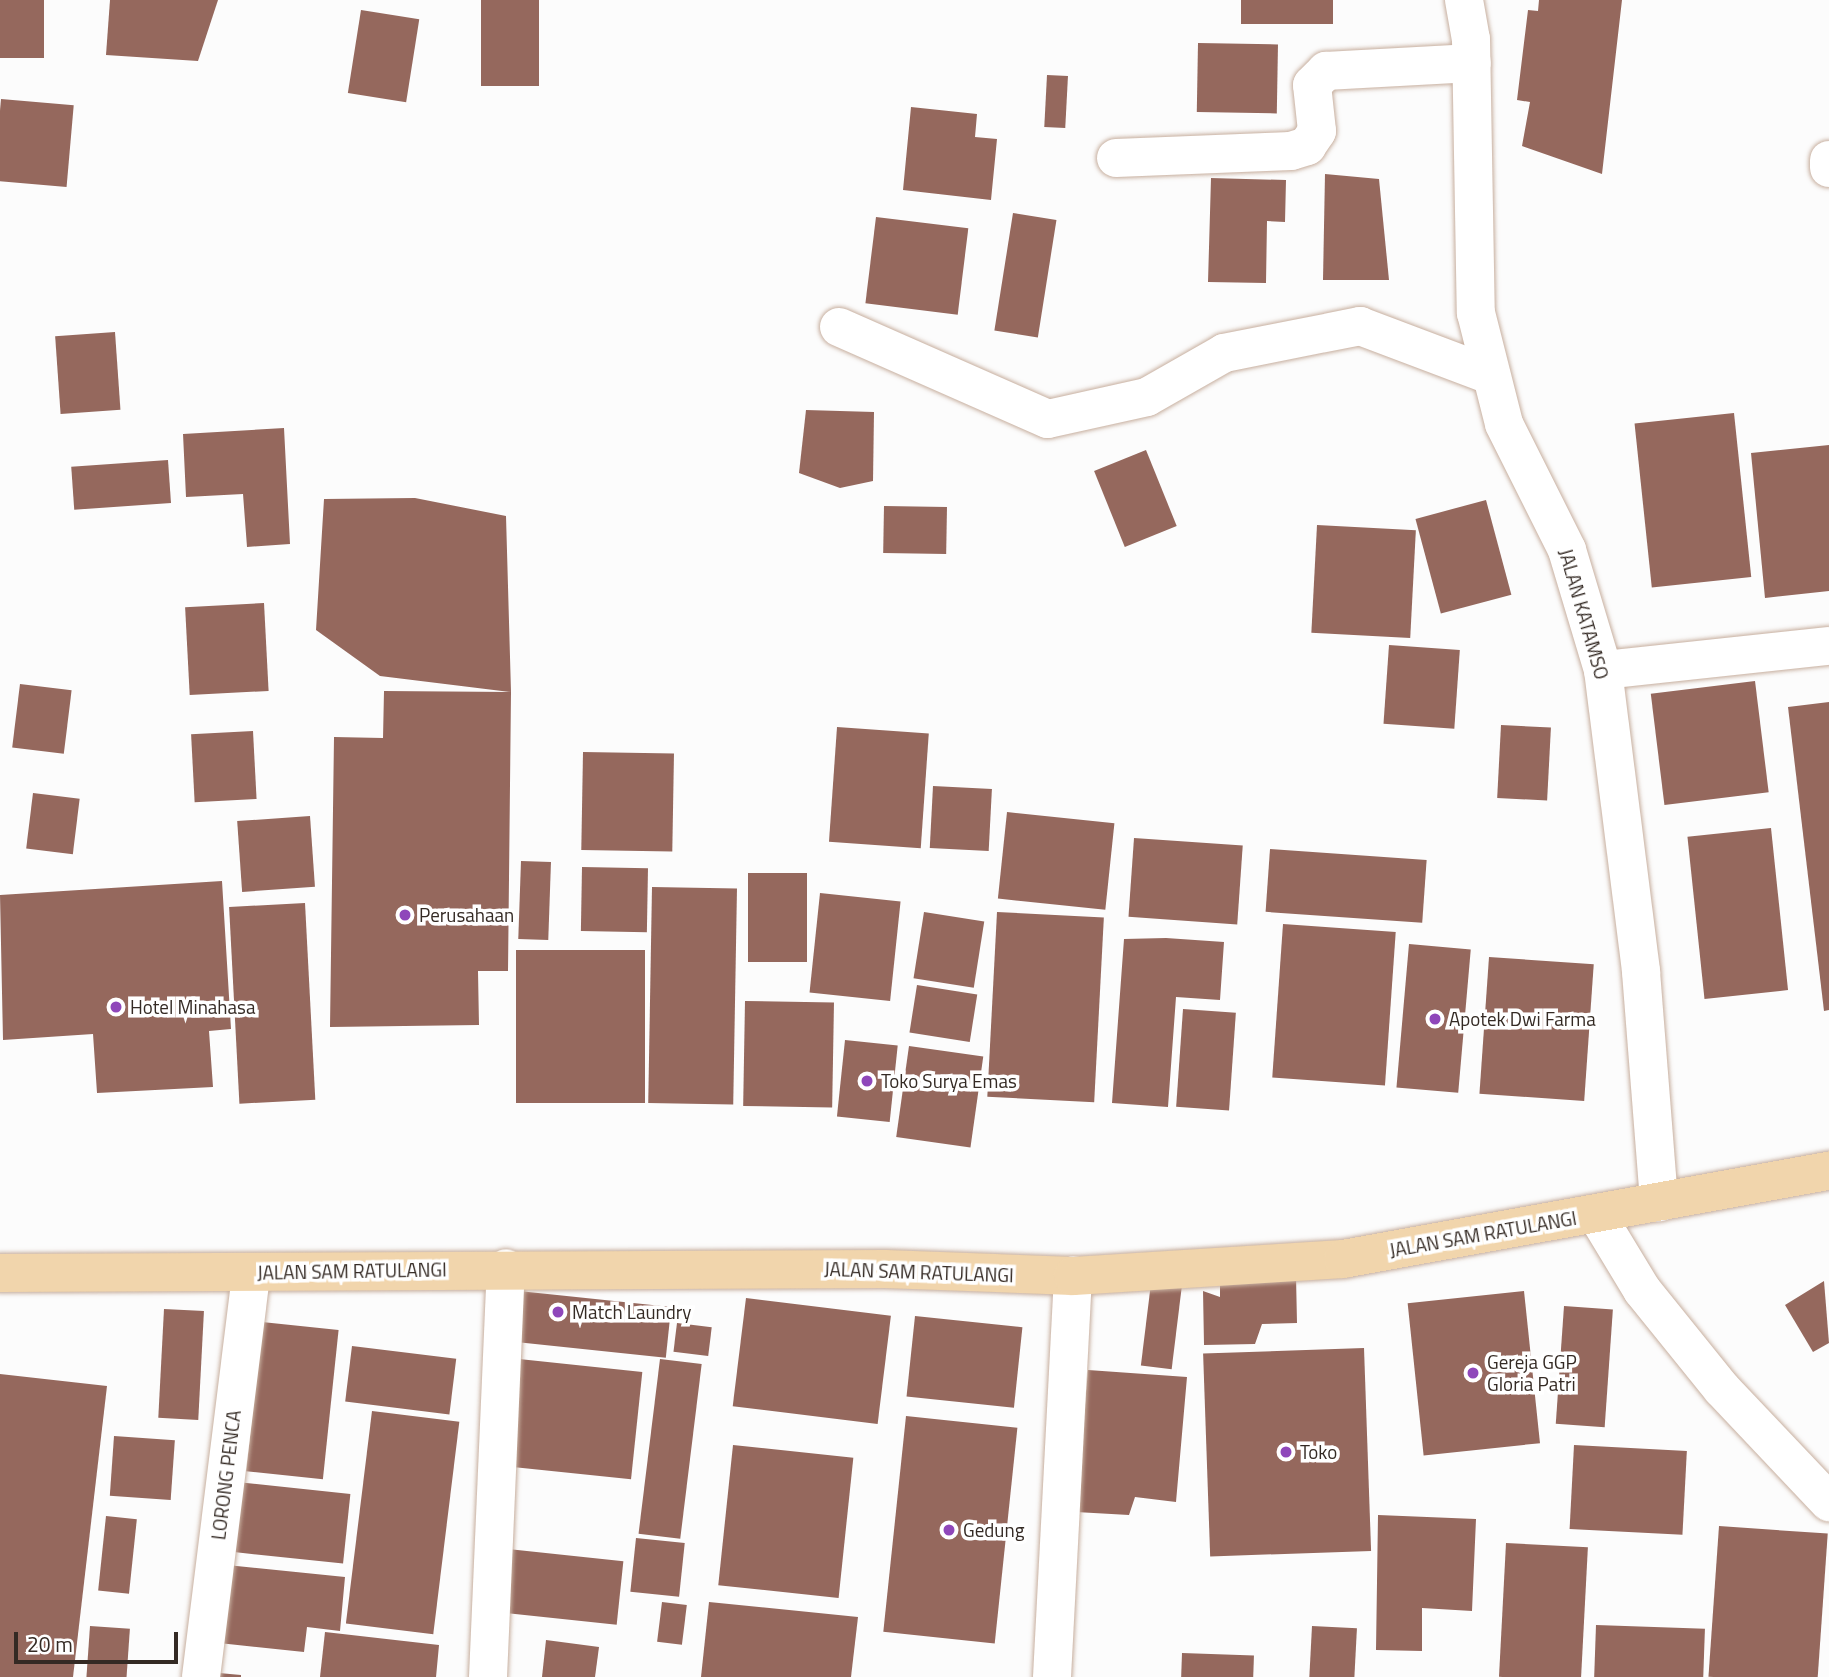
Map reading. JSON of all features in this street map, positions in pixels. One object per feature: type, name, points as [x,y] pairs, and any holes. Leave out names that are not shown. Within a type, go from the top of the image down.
[{"type":"main road","name":"JALAN SAM RATULANGI","points":[[0,1273],[251,1274],[506,1268],[1073,1276],[1343,1259],[1829,1171]]},
{"type":"street","name":"JALAN KATAMSO","points":[[1464,0],[1472,63],[1470,256],[1487,374],[1504,424],[1567,550],[1604,670],[1641,972],[1659,1202]]},
{"type":"street","points":[[1116,158],[1291,151],[1307,146],[1317,131],[1312,85],[1326,71],[1472,63]]},
{"type":"street","points":[[1829,160],[1829,169]]},
{"type":"street","points":[[839,327],[1048,419],[1147,397],[1224,353],[1360,326],[1487,374]]},
{"type":"street","points":[[1604,670],[1829,646]]},
{"type":"street","points":[[1596,1214],[1642,1290],[1690,1350],[1829,1502]]},
{"type":"street","points":[[488,1677],[506,1268]]},
{"type":"street","name":"LORONG PENCA","points":[[201,1677],[251,1274]]},
{"type":"street","points":[[1052,1677],[1073,1276]]},
{"type":"building","points":[[0,0],[44,0],[44,58],[0,58]]},
{"type":"building","points":[[110,0],[218,0],[198,61],[106,55]]},
{"type":"building","points":[[481,0],[539,0],[539,86],[481,86]]},
{"type":"building","points":[[1241,0],[1333,0],[1333,24],[1241,24]]},
{"type":"building","points":[[1539,0],[1622,0],[1602,174],[1522,146],[1530,102],[1517,100],[1528,10],[1538,11]]},
{"type":"building","points":[[361,10],[419,19],[406,102],[348,93]]},
{"type":"building","points":[[1198,43],[1278,44],[1277,113],[1197,112]]},
{"type":"building","points":[[1047,75],[1068,76],[1065,128],[1044,127]]},
{"type":"building","points":[[1,99],[74,105],[67,187],[0,181]]},
{"type":"building","points":[[911,107],[977,114],[975,137],[997,139],[991,200],[903,190]]},
{"type":"building","points":[[1325,174],[1379,179],[1389,280],[1323,280]]},
{"type":"building","points":[[1211,178],[1286,180],[1285,222],[1267,221],[1266,283],[1208,282]]},
{"type":"building","points":[[1013,213],[1056,220],[1038,337],[994,331]]},
{"type":"building","points":[[876,217],[968,228],[958,315],[865,303]]},
{"type":"building","points":[[115,332],[120,410],[61,414],[55,336]]},
{"type":"building","points":[[806,410],[874,412],[873,481],[840,488],[799,473]]},
{"type":"building","points":[[1734,413],[1751,577],[1652,588],[1635,423]]},
{"type":"building","points":[[284,428],[290,544],[247,547],[243,494],[186,497],[183,434]]},
{"type":"building","points":[[1829,445],[1829,591],[1765,598],[1751,453]]},
{"type":"building","points":[[1146,450],[1177,526],[1125,547],[1094,471]]},
{"type":"building","points":[[168,460],[171,503],[74,510],[71,467]]},
{"type":"building","points":[[415,498],[506,516],[511,692],[380,676],[316,630],[324,499]]},
{"type":"building","points":[[1486,500],[1511,595],[1441,614],[1415,519]]},
{"type":"building","points":[[884,506],[947,507],[946,554],[883,553]]},
{"type":"building","points":[[1317,525],[1416,530],[1410,638],[1311,633]]},
{"type":"building","points":[[264,603],[269,691],[190,695],[185,607]]},
{"type":"building","points":[[1389,645],[1460,650],[1454,729],[1383,724]]},
{"type":"building","points":[[1755,681],[1769,792],[1664,805],[1651,694]]},
{"type":"building","points":[[20,684],[72,690],[64,754],[12,748]]},
{"type":"building","points":[[384,691],[511,692],[508,971],[478,971],[479,1025],[330,1027],[334,737],[383,738]]},
{"type":"building","points":[[1829,702],[1829,1010],[1824,1011],[1788,707]]},
{"type":"building","points":[[1501,725],[1551,728],[1547,801],[1497,798]]},
{"type":"building","points":[[837,727],[929,733],[921,848],[829,842]]},
{"type":"building","points":[[253,731],[257,799],[195,802],[191,734]]},
{"type":"building","points":[[583,752],[674,754],[672,852],[581,850]]},
{"type":"building","points":[[933,786],[992,789],[989,851],[930,848]]},
{"type":"building","points":[[33,793],[80,799],[73,854],[26,849]]},
{"type":"building","points":[[1007,812],[1114,823],[1105,910],[998,899]]},
{"type":"building","points":[[310,816],[315,887],[242,892],[237,821]]},
{"type":"building","points":[[1771,828],[1788,990],[1704,999],[1687,837]]},
{"type":"building","points":[[1134,838],[1243,846],[1237,924],[1128,917]]},
{"type":"building","points":[[1270,849],[1427,860],[1422,923],[1266,912]]},
{"type":"building","points":[[521,861],[551,862],[548,940],[518,939]]},
{"type":"building","points":[[582,867],[648,868],[647,932],[581,931]]},
{"type":"building","points":[[748,873],[807,873],[807,962],[748,962]]},
{"type":"building","name":"Hotel Minahasa","points":[[222,881],[231,1029],[209,1031],[213,1087],[97,1093],[93,1034],[3,1040],[0,895]]},
{"type":"building","points":[[652,887],[737,888],[733,1104],[648,1103]]},
{"type":"building","points":[[820,893],[901,901],[890,1001],[810,992]]},
{"type":"building","points":[[305,903],[315,1100],[239,1104],[229,907]]},
{"type":"building","points":[[924,912],[984,922],[974,988],[914,978]]},
{"type":"building","points":[[997,912],[1104,918],[1094,1102],[987,1097]]},
{"type":"building","points":[[1283,924],[1396,932],[1385,1086],[1272,1078]]},
{"type":"building","points":[[1166,938],[1224,942],[1220,1000],[1176,997],[1168,1107],[1112,1103],[1124,939]]},
{"type":"building","name":"Apotek Dwi Farma","points":[[1409,944],[1471,949],[1458,1093],[1396,1087]]},
{"type":"building","points":[[516,950],[645,950],[645,1103],[516,1103]]},
{"type":"building","points":[[1489,957],[1594,964],[1584,1101],[1479,1094]]},
{"type":"building","points":[[917,985],[977,995],[970,1042],[909,1032]]},
{"type":"building","points":[[745,1001],[834,1003],[832,1108],[743,1106]]},
{"type":"building","points":[[1183,1009],[1236,1013],[1229,1110],[1176,1107]]},
{"type":"building","name":"Toko Surya Emas","points":[[845,1040],[898,1046],[890,1122],[837,1117]]},
{"type":"building","points":[[909,1046],[983,1056],[970,1148],[896,1137]]},
{"type":"building","points":[[1296,1276],[1297,1323],[1262,1324],[1255,1344],[1204,1345],[1203,1291],[1220,1297],[1220,1279]]},
{"type":"building","points":[[1824,1281],[1829,1343],[1813,1352],[1785,1305]]},
{"type":"building","points":[[1151,1283],[1182,1287],[1172,1369],[1141,1365]]},
{"type":"building","points":[[519,1291],[671,1307],[666,1358],[514,1342]]},
{"type":"building","name":"Gereja GGP Gloria Patri","points":[[1524,1291],[1540,1443],[1424,1455],[1408,1303]]},
{"type":"building","points":[[746,1298],[891,1316],[878,1424],[733,1406]]},
{"type":"building","points":[[1564,1306],[1613,1309],[1605,1427],[1556,1424]]},
{"type":"building","points":[[164,1309],[204,1311],[198,1420],[158,1418]]},
{"type":"building","points":[[915,1316],[1022,1327],[1014,1408],[907,1397]]},
{"type":"building","points":[[262,1322],[339,1330],[323,1479],[246,1471]]},
{"type":"building","points":[[677,1323],[712,1327],[708,1356],[673,1352]]},
{"type":"building","points":[[352,1346],[456,1359],[449,1414],[345,1402]]},
{"type":"building","name":"Toko","points":[[1364,1348],[1371,1551],[1210,1556],[1203,1354]]},
{"type":"building","points":[[519,1359],[642,1372],[631,1479],[508,1466]]},
{"type":"building","points":[[660,1359],[702,1364],[680,1539],[639,1534]]},
{"type":"building","points":[[1088,1370],[1187,1377],[1176,1502],[1135,1497],[1129,1515],[1076,1512]]},
{"type":"building","points":[[0,1374],[107,1386],[73,1677],[0,1677]]},
{"type":"building","points":[[372,1411],[459,1422],[433,1634],[346,1623]]},
{"type":"building","name":"Gedung","points":[[906,1416],[1017,1428],[995,1644],[883,1632]]},
{"type":"building","points":[[114,1436],[175,1440],[171,1500],[110,1496]]},
{"type":"building","points":[[733,1445],[853,1458],[839,1598],[718,1585]]},
{"type":"building","points":[[1574,1445],[1687,1451],[1682,1535],[1570,1529]]},
{"type":"building","points":[[237,1482],[350,1494],[343,1564],[230,1552]]},
{"type":"building","points":[[1378,1515],[1476,1519],[1472,1611],[1422,1608],[1422,1651],[1376,1650]]},
{"type":"building","points":[[106,1516],[137,1519],[129,1594],[98,1591]]},
{"type":"building","points":[[1719,1526],[1828,1534],[1818,1677],[1708,1677]]},
{"type":"building","points":[[636,1538],[685,1543],[679,1597],[630,1592]]},
{"type":"building","points":[[1506,1543],[1588,1547],[1581,1677],[1499,1677]]},
{"type":"building","points":[[508,1549],[623,1561],[617,1625],[501,1613]]},
{"type":"building","points":[[227,1565],[345,1577],[340,1631],[307,1627],[304,1652],[219,1643]]},
{"type":"building","points":[[662,1602],[687,1605],[682,1645],[657,1642]]},
{"type":"building","points":[[709,1602],[858,1617],[851,1677],[701,1677]]},
{"type":"building","points":[[1596,1625],[1705,1629],[1703,1677],[1594,1677]]},
{"type":"building","points":[[90,1626],[130,1629],[127,1677],[86,1677]]},
{"type":"building","points":[[1312,1626],[1357,1628],[1354,1677],[1309,1677]]},
{"type":"building","points":[[325,1632],[439,1645],[436,1677],[320,1677]]},
{"type":"building","points":[[546,1640],[599,1647],[595,1677],[542,1677]]},
{"type":"building","points":[[1182,1653],[1254,1656],[1253,1677],[1181,1677]]},
{"type":"building","points":[[208,1672],[241,1675],[241,1677],[207,1677]]},
{"type":"place","name":"Perusahaan","points":[[405,915]]},
{"type":"place","name":"Hotel Minahasa","points":[[116,1007]]},
{"type":"place","name":"Apotek Dwi Farma","points":[[1435,1019]]},
{"type":"place","name":"Toko Surya Emas","points":[[867,1081]]},
{"type":"place","name":"Match Laundry","points":[[558,1312]]},
{"type":"place","name":"Gereja GGP Gloria Patri","points":[[1473,1373]]},
{"type":"place","name":"Toko","points":[[1286,1452]]},
{"type":"place","name":"Gedung","points":[[949,1530]]}]
